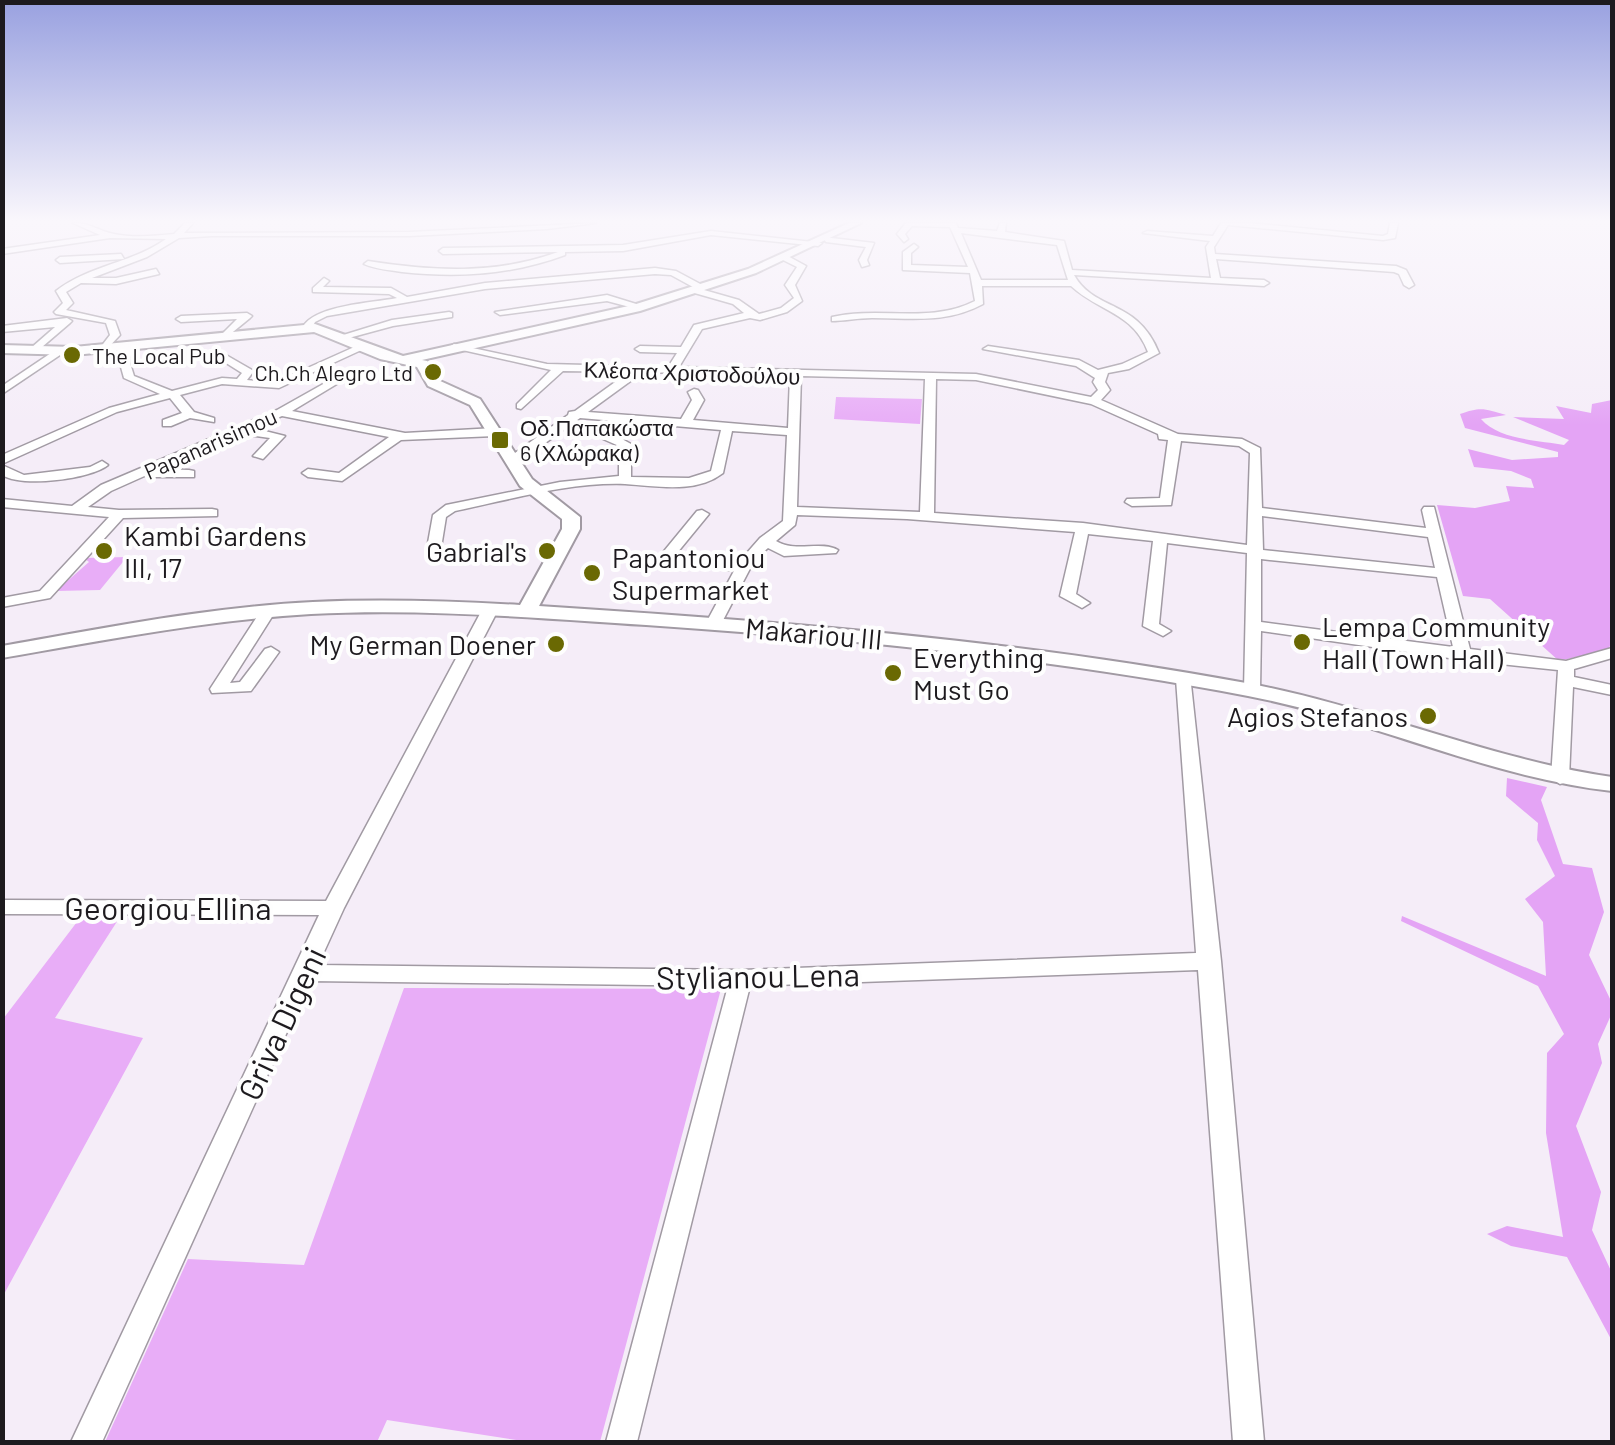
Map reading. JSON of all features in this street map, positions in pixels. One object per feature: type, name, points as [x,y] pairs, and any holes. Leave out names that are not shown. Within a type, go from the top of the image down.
[{"type":"main road","points":[[407,359],[641,307],[693,290]]},
{"type":"main road","points":[[2,349],[106,348],[307,328],[345,336],[426,367],[433,383],[476,402],[526,482],[573,522],[526,612]]},
{"type":"main road","name":"Makariou III","points":[[2,652],[267,612],[490,610],[714,623],[1004,653],[1252,690],[1346,712],[1506,766],[1612,784]]},
{"type":"street","points":[[64,290],[60,293],[68,303],[59,312],[110,320],[115,335],[106,348]]},
{"type":"street","points":[[349,290],[391,291],[408,301]]},
{"type":"street","points":[[307,328],[324,314],[461,290]]},
{"type":"street","points":[[701,290],[736,302],[755,316]]},
{"type":"street","points":[[671,371],[698,327],[784,310],[799,299],[793,290]]},
{"type":"street","points":[[835,319],[864,314],[923,320],[975,306],[980,302],[978,290]]},
{"type":"street","points":[[1089,290],[1132,318],[1150,336],[1154,353],[1099,376]]},
{"type":"street","points":[[500,312],[607,298],[641,307]]},
{"type":"street","points":[[34,350],[75,315]]},
{"type":"street","points":[[182,319],[247,316],[228,334]]},
{"type":"street","points":[[345,336],[392,322],[449,316]]},
{"type":"street","points":[[2,329],[64,323]]},
{"type":"street","points":[[130,346],[124,360],[129,378],[175,394],[184,401],[189,414]]},
{"type":"street","points":[[2,460],[113,410],[241,381],[256,387],[275,386],[365,346]]},
{"type":"street","name":"Κλέοπα Χριστοδούλου","points":[[454,347],[518,364],[560,368],[988,378],[1094,402],[1174,437]]},
{"type":"street","points":[[640,349],[686,350]]},
{"type":"street","points":[[988,349],[1079,363],[1099,376],[1104,390],[1094,402]]},
{"type":"street","points":[[2,390],[61,351]]},
{"type":"street","points":[[219,354],[248,372],[241,381]]},
{"type":"street","points":[[521,406],[560,368]]},
{"type":"street","points":[[512,460],[639,370]]},
{"type":"street","points":[[714,623],[741,568],[764,540],[790,522],[796,374]]},
{"type":"street","points":[[927,513],[931,375]]},
{"type":"street","name":"Papanarisimou","points":[[76,508],[106,488],[281,412],[345,376]]},
{"type":"street","points":[[684,425],[698,400],[694,392]]},
{"type":"street","points":[[281,412],[400,436],[434,439],[495,432]]},
{"type":"street","points":[[167,423],[189,414],[210,420]]},
{"type":"street","points":[[573,414],[793,432]]},
{"type":"street","points":[[433,554],[440,515],[447,510],[624,478],[699,483],[717,473],[728,428]]},
{"type":"street","points":[[240,430],[279,436],[258,456]]},
{"type":"street","points":[[1142,434],[1242,443],[1256,450],[1252,690]]},
{"type":"street","points":[[308,473],[342,477],[400,436]]},
{"type":"street","points":[[607,436],[624,444],[624,478]]},
{"type":"street","points":[[1132,502],[1166,502],[1174,437]]},
{"type":"street","points":[[2,468],[20,479],[86,471],[102,465]]},
{"type":"street","points":[[148,471],[189,474]]},
{"type":"street","points":[[2,503],[156,516],[170,511],[212,513]]},
{"type":"street","points":[[1429,510],[1463,655]]},
{"type":"street","points":[[789,511],[927,513],[1084,527],[1443,574]]},
{"type":"street","points":[[1257,511],[1432,533]]},
{"type":"street","points":[[2,603],[45,595],[119,514]]},
{"type":"street","points":[[702,514],[667,556],[741,568]]},
{"type":"street","points":[[1082,603],[1068,596],[1084,527]]},
{"type":"street","points":[[1161,537],[1150,626],[1163,631]]},
{"type":"street","points":[[764,540],[784,552],[831,550]]},
{"type":"street","name":"Griva Digeni","points":[[86,1442],[176,1242],[307,973],[333,908],[490,610]]},
{"type":"street","points":[[267,612],[218,689],[245,687],[271,652]]},
{"type":"street","points":[[1255,626],[1565,673],[1612,690]]},
{"type":"street","points":[[1565,673],[1612,653]]},
{"type":"street","points":[[1560,778],[1565,673]]},
{"type":"street","points":[[1184,679],[1249,1442]]},
{"type":"street","name":"Georgiou Ellina","points":[[2,907],[333,908]]},
{"type":"street","name":"Stylianou Lena","points":[[307,973],[741,978],[1210,961]]},
{"type":"street","points":[[622,1442],[741,978]]},
{"type":"shaded area","points":[[836,397],[922,399],[920,424],[834,419]]},
{"type":"shaded area","points":[[1612,400],[1612,638],[1609,649],[1559,661],[1490,599],[1463,596],[1437,505],[1475,508],[1510,501],[1506,486],[1534,488],[1531,479],[1511,471],[1474,467],[1468,449],[1512,460],[1558,457],[1558,452],[1465,428],[1460,414],[1479,409],[1506,415],[1481,419],[1508,435],[1564,445],[1569,440],[1513,417],[1564,419],[1556,406],[1591,413],[1592,404]]},
{"type":"shaded area","points":[[127,557],[100,590],[56,591],[89,562],[84,558]]},
{"type":"shaded area","points":[[1507,778],[1547,787],[1541,800],[1563,864],[1592,868],[1604,912],[1589,955],[1612,1003],[1612,1013],[1598,1044],[1602,1063],[1576,1126],[1601,1192],[1592,1230],[1612,1273],[1612,1341],[1567,1257],[1511,1246],[1487,1234],[1507,1226],[1563,1237],[1546,1133],[1547,1053],[1564,1034],[1538,986],[1401,921],[1402,916],[1546,976],[1543,922],[1525,899],[1555,876],[1537,840],[1538,823],[1506,796]]},
{"type":"shaded area","points":[[80,918],[118,920],[55,1018],[143,1038],[3,1296],[3,1019]]},
{"type":"shaded area","points":[[404,988],[721,989],[600,1442],[529,1442],[387,1420],[377,1442],[105,1442],[188,1259],[304,1265]]},
{"type":"place","name":"The Local Pub","points":[[72,355]]},
{"type":"place","name":"Ch.Ch Alegro Ltd","points":[[433,372]]},
{"type":"place","name":"Οδ.Παπακώστα 6 (Χλώρακα)","points":[[500,440]]},
{"type":"place","name":"Kambi Gardens III, 17","points":[[104,551]]},
{"type":"place","name":"Gabrial's","points":[[547,551]]},
{"type":"place","name":"Papantoniou Supermarket","points":[[592,573]]},
{"type":"place","name":"Lempa Community Hall (Town Hall)","points":[[1302,642]]},
{"type":"place","name":"My German Doener","points":[[556,644]]},
{"type":"place","name":"Everything Must Go","points":[[893,673]]},
{"type":"place","name":"Agios Stefanos","points":[[1428,716]]}]
